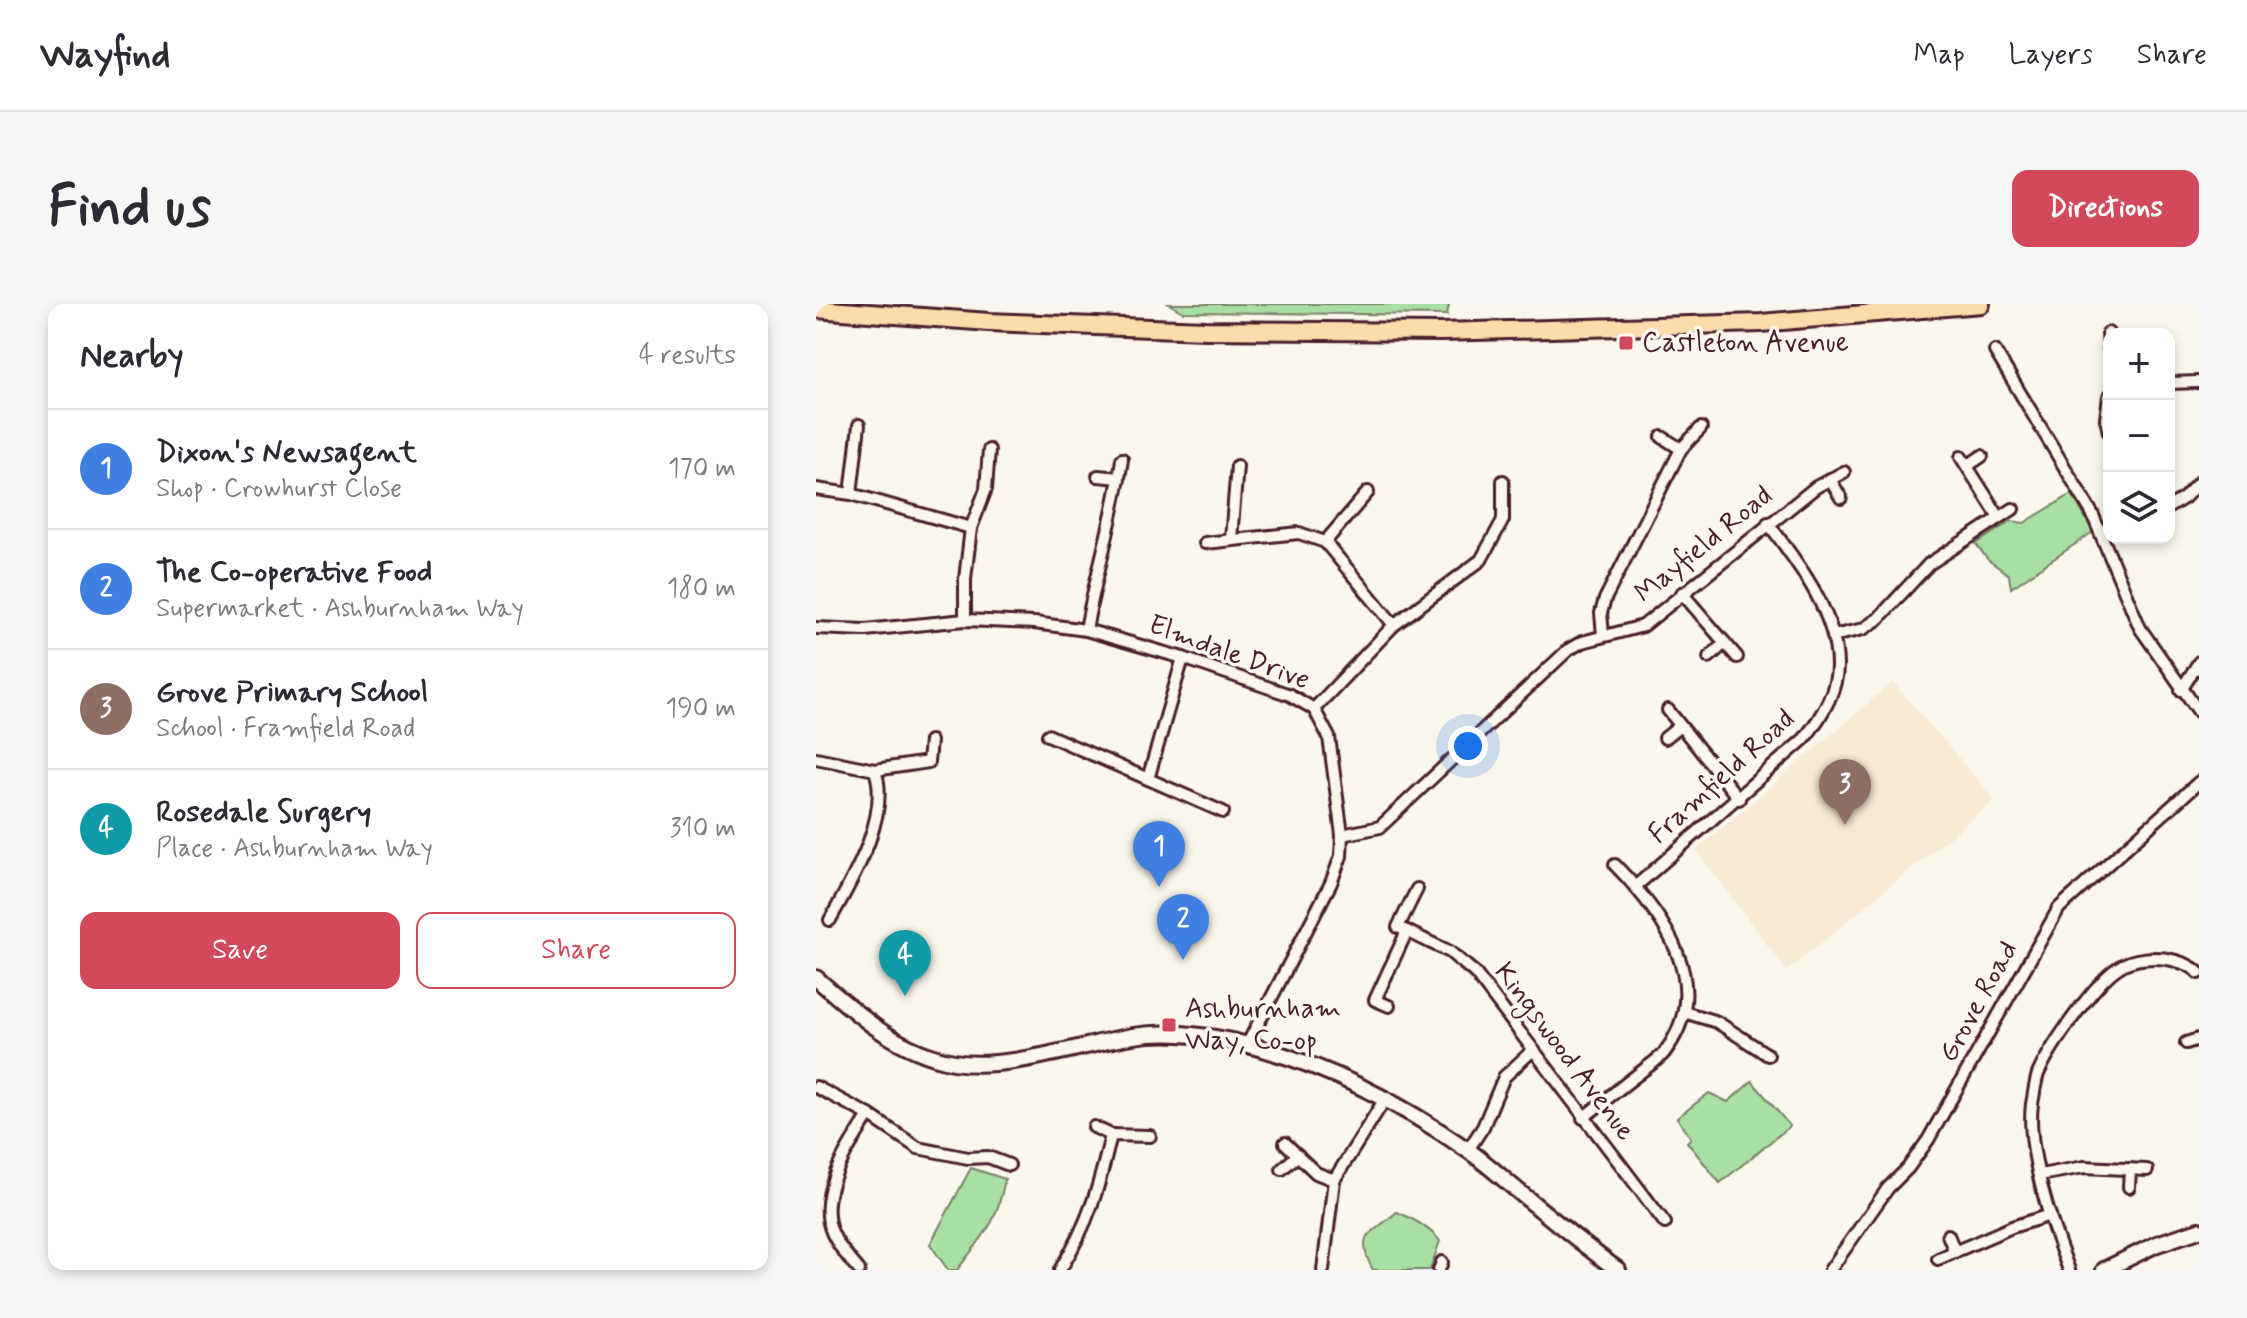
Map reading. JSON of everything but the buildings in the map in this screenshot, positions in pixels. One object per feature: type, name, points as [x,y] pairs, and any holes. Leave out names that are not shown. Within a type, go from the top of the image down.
[{"type":"main road","points":[[816,309],[989,322],[1266,332],[1427,332],[1761,323],[1981,304]]},
{"type":"street","points":[[1995,351],[2092,513],[2140,628],[2199,712]]},
{"type":"street","points":[[2175,383],[2199,382]]},
{"type":"street","points":[[851,494],[859,425]]},
{"type":"street","points":[[1603,635],[1601,613],[1605,599],[1681,449],[1701,428]]},
{"type":"street","points":[[1662,437],[1681,449]]},
{"type":"street","points":[[965,620],[965,579],[971,528],[986,489],[989,450]]},
{"type":"street","points":[[1982,456],[1964,462],[1999,517]]},
{"type":"street","points":[[1086,630],[1092,595],[1112,523],[1122,459]]},
{"type":"street","points":[[1231,539],[1237,466]]},
{"type":"street","name":"Mayfield Road","points":[[1342,835],[1380,827],[1568,650],[1603,635],[1643,626],[1768,523],[1816,487],[1844,472]]},
{"type":"street","points":[[1098,476],[1119,478]]},
{"type":"street","points":[[1830,479],[1841,498]]},
{"type":"street","points":[[1314,709],[1394,625],[1481,560],[1503,520],[1503,481]]},
{"type":"street","points":[[2175,503],[2199,482]]},
{"type":"street","points":[[816,489],[851,494],[971,528]]},
{"type":"street","points":[[1325,542],[1368,492]]},
{"type":"street","points":[[1833,636],[1863,629],[1878,619],[1929,564],[2013,509]]},
{"type":"street","name":"Framfield Road","points":[[1636,886],[1788,756],[1821,717],[1835,682],[1837,667],[1833,636],[1813,586],[1768,523]]},
{"type":"street","points":[[1205,543],[1299,533],[1325,542],[1394,625]]},
{"type":"street","points":[[1682,593],[1737,657]]},
{"type":"street","name":"Elmdale Drive","points":[[816,628],[865,630],[965,620],[1034,623],[1086,630],[1183,658],[1290,695],[1314,709],[1329,737],[1342,835],[1341,856],[1331,883],[1247,1045]]},
{"type":"street","points":[[1709,657],[1725,643]]},
{"type":"street","points":[[1148,779],[1183,658]]},
{"type":"street","points":[[2181,690],[2199,662]]},
{"type":"street","points":[[1668,710],[1739,799]]},
{"type":"street","points":[[1665,738],[1680,726]]},
{"type":"street","points":[[1048,735],[1223,812]]},
{"type":"street","points":[[816,758],[875,770],[928,762],[930,741]]},
{"type":"street","points":[[830,920],[868,848],[881,786],[875,770]]},
{"type":"street","name":"Grove Road","points":[[1830,1270],[1888,1188],[1908,1168],[1928,1140],[2059,908],[2199,782]]},
{"type":"street","points":[[1583,1118],[1663,1055],[1684,1012],[1686,991],[1683,968],[1674,942],[1636,886],[1615,865]]},
{"type":"street","points":[[1389,1006],[1375,1000],[1407,931],[1398,927],[1417,889]]},
{"type":"street","name":"Kingswood Avenue","points":[[1407,931],[1450,952],[1475,973],[1665,1223]]},
{"type":"street","points":[[2069,1270],[2040,1175],[2032,1121],[2037,1076],[2049,1054],[2101,982],[2120,965],[2142,959],[2167,958],[2193,966],[2199,973]]},
{"type":"street","points":[[816,978],[867,1024],[899,1042],[953,1061],[979,1064],[1012,1060],[1137,1036],[1200,1036],[1247,1045],[1329,1072],[1385,1099],[1468,1150],[1618,1270]]},
{"type":"street","points":[[1684,1012],[1717,1022],[1768,1055]]},
{"type":"street","points":[[2186,1043],[2199,1039]]},
{"type":"street","points":[[1468,1150],[1483,1127],[1504,1077],[1533,1050]]},
{"type":"street","points":[[816,1087],[869,1115],[918,1148],[968,1158],[988,1157],[1009,1165]]},
{"type":"street","points":[[1323,1270],[1334,1180],[1385,1099]]},
{"type":"street","points":[[859,1270],[841,1249],[829,1223],[829,1195],[842,1161],[869,1115]]},
{"type":"street","points":[[1094,1127],[1111,1135],[1150,1136]]},
{"type":"street","points":[[1060,1270],[1079,1240],[1096,1199],[1111,1135]]},
{"type":"street","points":[[1285,1143],[1316,1173],[1334,1180]]},
{"type":"street","points":[[1282,1169],[1298,1155]]},
{"type":"street","points":[[2040,1175],[2084,1167],[2147,1170]]},
{"type":"street","points":[[2129,1187],[2130,1169]]},
{"type":"street","points":[[1938,1259],[2012,1227],[2050,1215]]},
{"type":"street","points":[[2104,1270],[2157,1244],[2199,1230]]},
{"type":"street","points":[[1948,1235],[1955,1252]]},
{"type":"shaded area","points":[[1893,682],[1995,800],[1787,971],[1696,850]]},
{"type":"green space","points":[[1169,304],[1449,304],[1447,315],[1183,312]]},
{"type":"green space","points":[[2072,494],[2093,532],[2011,588],[2009,575],[1988,560],[1976,544],[2011,521],[2024,523]]},
{"type":"green space","points":[[1752,1081],[1790,1126],[1720,1183],[1687,1142],[1691,1138],[1677,1118],[1709,1093],[1728,1102]]},
{"type":"green space","points":[[971,1168],[1005,1179],[1002,1195],[982,1237],[957,1270],[948,1270],[930,1244]]},
{"type":"green space","points":[[1397,1212],[1421,1224],[1440,1241],[1430,1270],[1373,1270],[1365,1249],[1367,1236]]},
{"type":"place","name":"Castleton Avenue","points":[[1626,343]]},
{"type":"place","name":"Grove Primary School","points":[[1845,825]]},
{"type":"place","name":"Dixon's Newsagent","points":[[1159,887]]},
{"type":"place","name":"The Co-operative Food","points":[[1183,960]]},
{"type":"place","name":"Rosedale Surgery","points":[[905,996]]},
{"type":"place","name":"Ashburnham Way, Co-op","points":[[1169,1025]]}]
